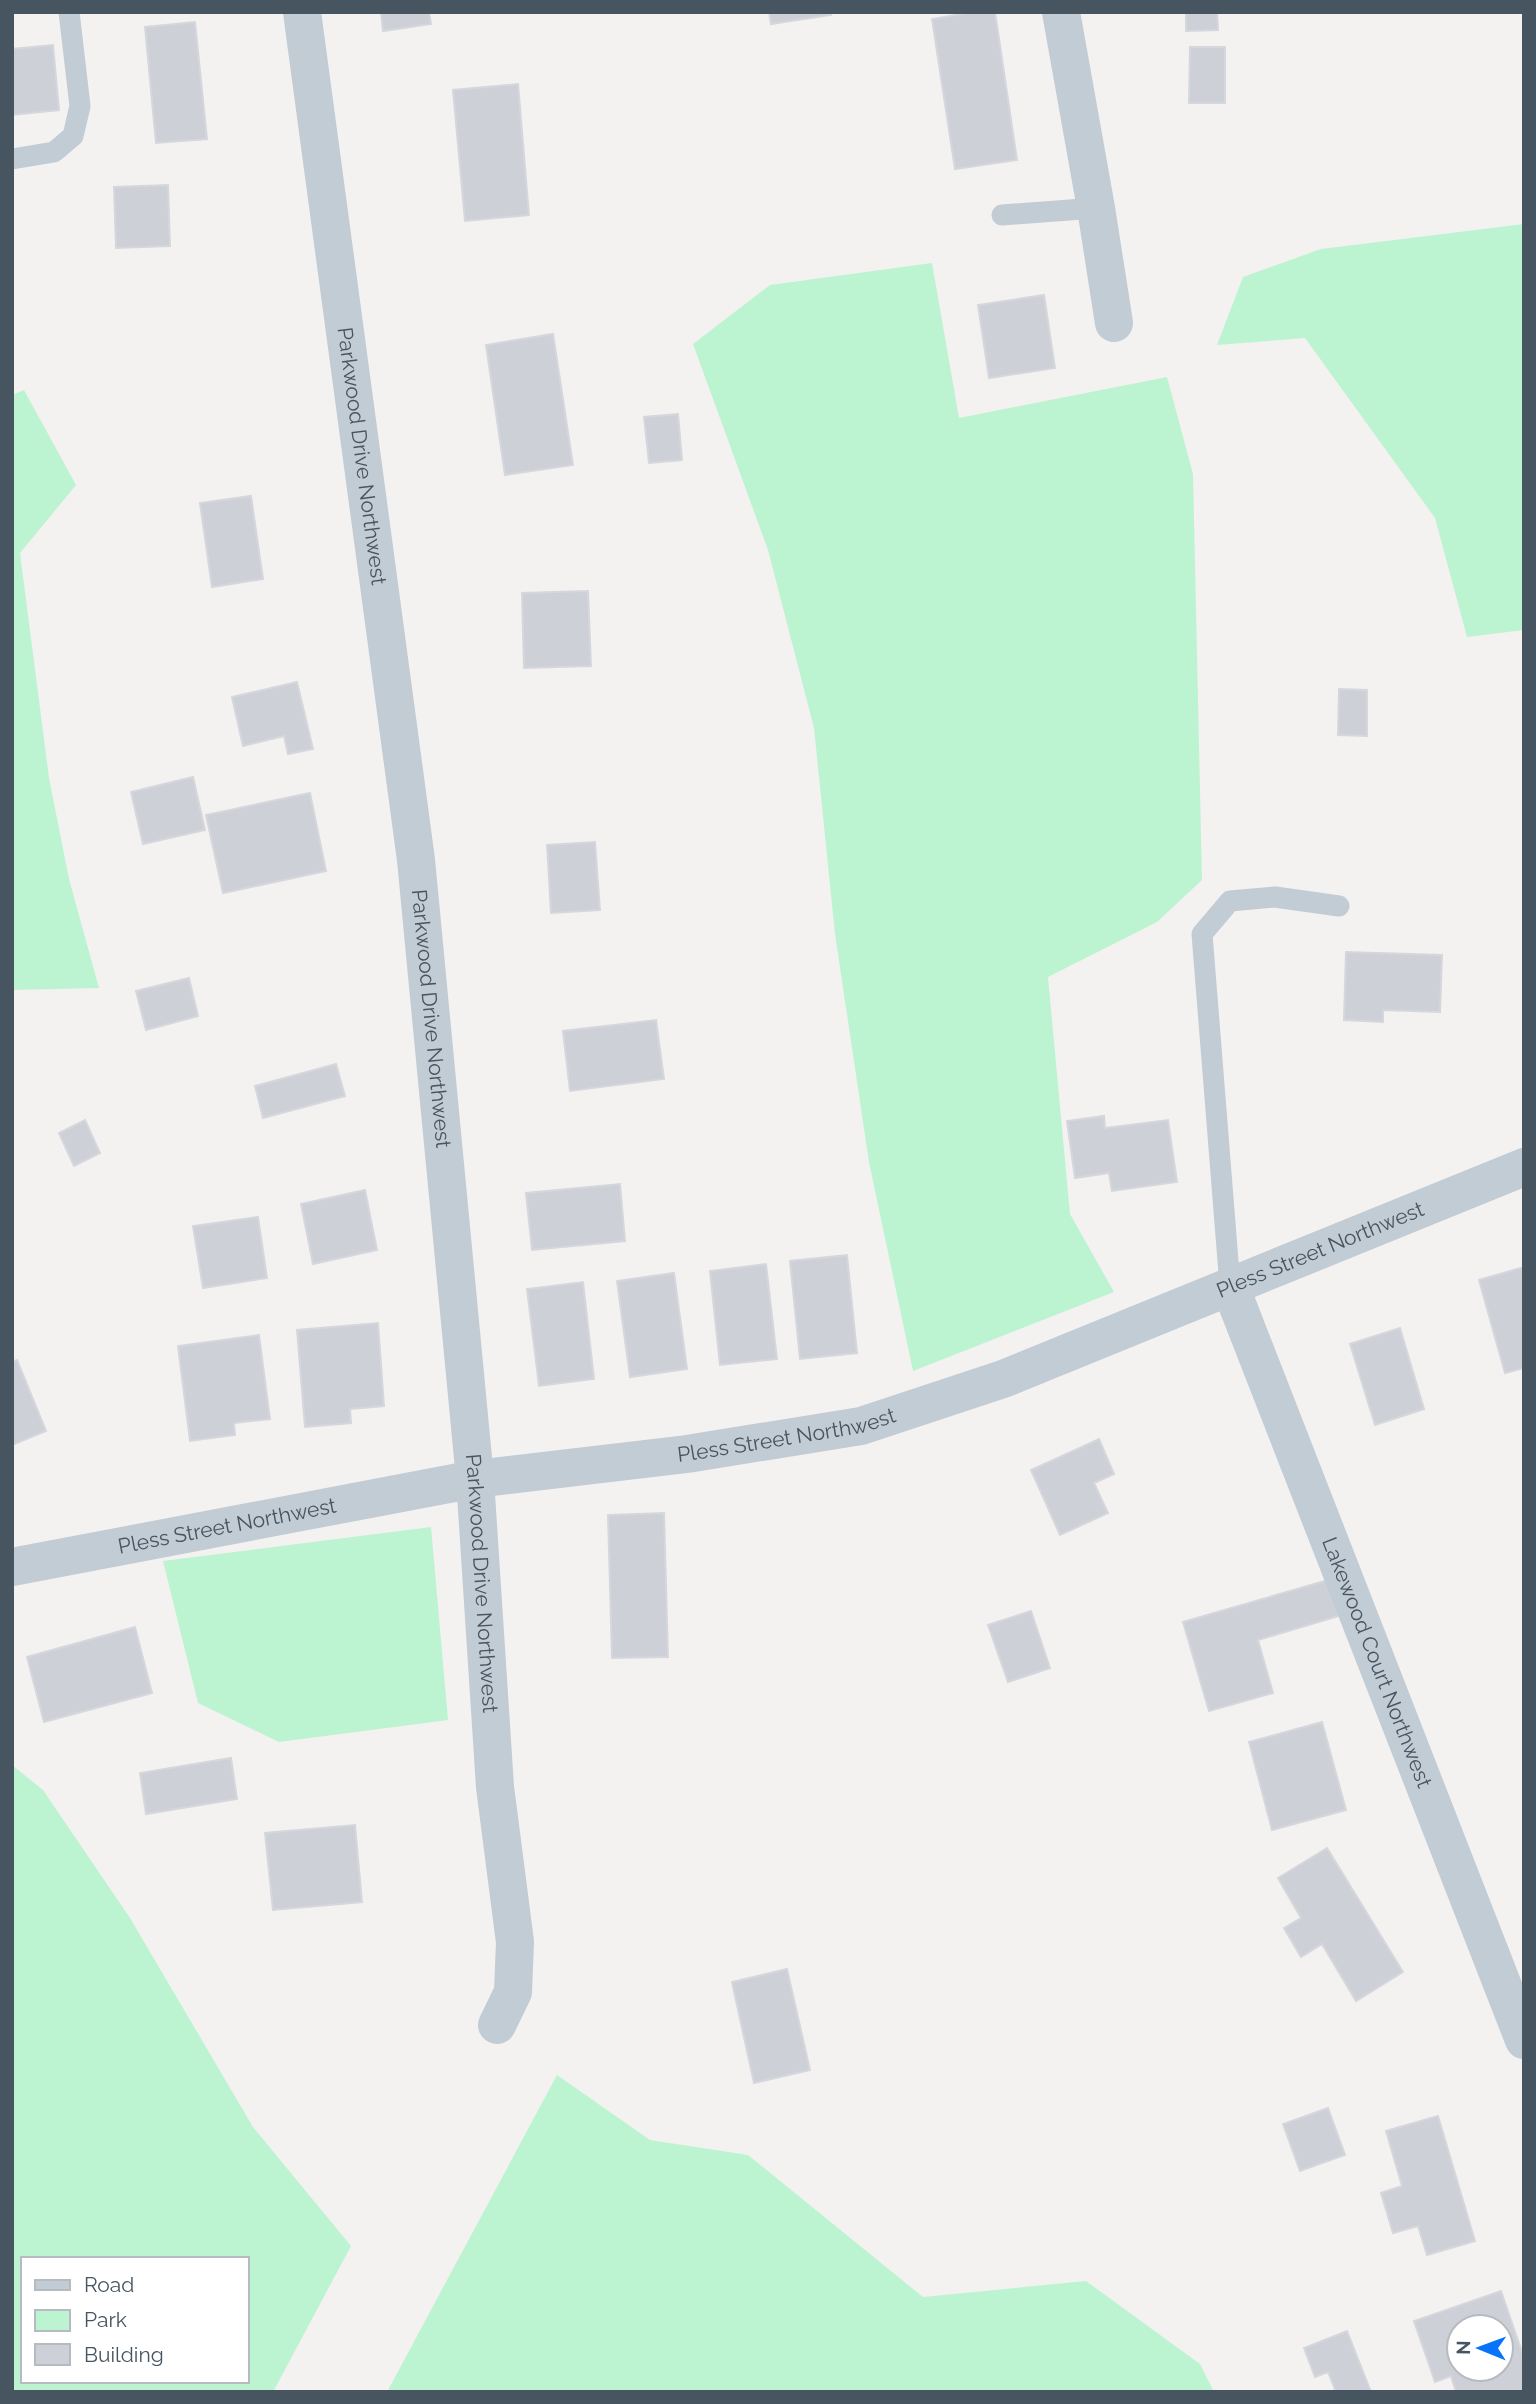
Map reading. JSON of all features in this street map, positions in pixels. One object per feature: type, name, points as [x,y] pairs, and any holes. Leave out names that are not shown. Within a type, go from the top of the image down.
[{"type":"street","name":"Parkwood Drive Northwest","points":[[302,12],[415,860],[475,1479],[495,1787],[515,1942],[513,1992],[498,2025]]},
{"type":"street","points":[[1061,12],[1114,323]]},
{"type":"street","name":"Pless Street Northwest","points":[[12,1567],[475,1479],[687,1454],[861,1426],[1003,1379],[1524,1167]]},
{"type":"street","name":"Lakewood Court Northwest","points":[[1230,1286],[1524,2040]]},
{"type":"lane","points":[[12,159],[54,152],[73,136],[80,106],[69,12]]},
{"type":"lane","points":[[1002,215],[1096,208]]},
{"type":"lane","points":[[1230,1286],[1202,934],[1230,901],[1275,897],[1339,906]]},
{"type":"green space","points":[[1524,224],[1524,630],[1467,637],[1435,518],[1305,338],[1217,345],[1243,277],[1321,249]]},
{"type":"green space","points":[[932,263],[959,418],[1167,377],[1193,474],[1202,880],[1157,922],[1048,977],[1070,1214],[1114,1292],[913,1371],[869,1162],[835,934],[814,728],[768,550],[693,344],[770,285]]},
{"type":"green space","points":[[24,390],[76,485],[20,553],[49,778],[69,879],[99,988],[12,990],[12,395]]},
{"type":"green space","points":[[431,1527],[448,1720],[279,1742],[198,1703],[163,1561]]},
{"type":"green space","points":[[12,1765],[43,1790],[130,1918],[253,2127],[351,2246],[273,2392],[12,2392]]},
{"type":"green space","points":[[557,2075],[650,2140],[748,2155],[923,2297],[1086,2281],[1200,2364],[1214,2392],[387,2392]]},
{"type":"building","points":[[381,12],[429,12],[431,24],[383,31]]},
{"type":"building","points":[[769,12],[831,12],[831,15],[771,24]]},
{"type":"building","points":[[974,12],[995,12],[1017,160],[955,169],[932,19]]},
{"type":"building","points":[[1186,12],[1217,12],[1218,30],[1186,31]]},
{"type":"building","points":[[195,22],[207,139],[156,143],[145,27]]},
{"type":"building","points":[[53,45],[59,110],[12,115],[12,49]]},
{"type":"building","points":[[1190,47],[1225,47],[1225,103],[1189,103]]},
{"type":"building","points":[[518,84],[529,215],[465,221],[453,90]]},
{"type":"building","points":[[168,185],[170,246],[116,248],[114,187]]},
{"type":"building","points":[[1044,295],[1055,368],[989,378],[978,305]]},
{"type":"building","points":[[553,334],[573,465],[505,475],[486,345]]},
{"type":"building","points":[[678,414],[682,460],[649,463],[644,417]]},
{"type":"building","points":[[251,496],[263,579],[212,587],[200,503]]},
{"type":"building","points":[[588,591],[591,666],[524,668],[522,593]]},
{"type":"building","points":[[297,682],[313,749],[288,754],[284,736],[243,746],[232,697]]},
{"type":"building","points":[[1339,689],[1367,690],[1367,736],[1338,735]]},
{"type":"building","points":[[193,777],[205,830],[143,844],[131,792]]},
{"type":"building","points":[[310,793],[326,871],[223,893],[206,815]]},
{"type":"building","points":[[595,842],[600,910],[551,913],[547,845]]},
{"type":"building","points":[[1346,952],[1442,955],[1440,1012],[1383,1010],[1383,1022],[1344,1020]]},
{"type":"building","points":[[189,978],[198,1016],[146,1030],[136,991]]},
{"type":"building","points":[[656,1020],[664,1079],[570,1091],[563,1031]]},
{"type":"building","points":[[336,1064],[345,1096],[263,1118],[255,1086]]},
{"type":"building","points":[[1104,1116],[1105,1128],[1168,1120],[1177,1182],[1112,1191],[1109,1173],[1075,1178],[1067,1121]]},
{"type":"building","points":[[85,1120],[100,1153],[74,1166],[59,1133]]},
{"type":"building","points":[[620,1184],[625,1241],[532,1250],[526,1193]]},
{"type":"building","points":[[365,1190],[377,1250],[313,1264],[301,1204]]},
{"type":"building","points":[[258,1217],[267,1278],[203,1288],[193,1226]]},
{"type":"building","points":[[847,1255],[857,1353],[800,1359],[790,1261]]},
{"type":"building","points":[[766,1264],[777,1359],[720,1365],[710,1271]]},
{"type":"building","points":[[1524,1267],[1524,1368],[1505,1373],[1479,1280]]},
{"type":"building","points":[[674,1273],[687,1369],[630,1377],[617,1281]]},
{"type":"building","points":[[583,1282],[594,1379],[539,1386],[527,1289]]},
{"type":"building","points":[[378,1323],[384,1406],[350,1409],[351,1423],[305,1427],[297,1330]]},
{"type":"building","points":[[1400,1328],[1424,1409],[1375,1425],[1350,1344]]},
{"type":"building","points":[[259,1335],[270,1419],[234,1423],[235,1435],[190,1441],[178,1346]]},
{"type":"building","points":[[17,1360],[46,1431],[12,1445],[12,1362]]},
{"type":"building","points":[[1099,1439],[1114,1474],[1094,1483],[1108,1513],[1060,1535],[1031,1470]]},
{"type":"building","points":[[664,1513],[668,1657],[612,1658],[608,1515]]},
{"type":"building","points":[[1335,1578],[1345,1614],[1258,1640],[1273,1693],[1209,1711],[1183,1622]]},
{"type":"building","points":[[1031,1611],[1050,1668],[1008,1682],[988,1625]]},
{"type":"building","points":[[135,1627],[152,1693],[44,1722],[27,1657]]},
{"type":"building","points":[[1322,1722],[1346,1810],[1272,1830],[1249,1742]]},
{"type":"building","points":[[231,1758],[237,1799],[146,1814],[140,1773]]},
{"type":"building","points":[[355,1825],[362,1902],[273,1910],[265,1833]]},
{"type":"building","points":[[1327,1848],[1403,1972],[1356,2001],[1322,1944],[1301,1957],[1284,1928],[1301,1918],[1278,1878]]},
{"type":"building","points":[[787,1969],[810,2070],[754,2083],[732,1982]]},
{"type":"building","points":[[1328,2108],[1345,2155],[1300,2171],[1283,2124]]},
{"type":"building","points":[[1438,2116],[1475,2241],[1427,2255],[1418,2226],[1393,2233],[1381,2193],[1402,2186],[1386,2131]]},
{"type":"building","points":[[1501,2291],[1509,2313],[1445,2313],[1445,2378],[1435,2382],[1414,2321]]},
{"type":"building","points":[[1347,2331],[1371,2392],[1336,2392],[1328,2372],[1315,2377],[1304,2348]]},
{"type":"building","points":[[1515,2332],[1524,2358],[1524,2392],[1456,2392],[1453,2383],[1515,2383]]}]
